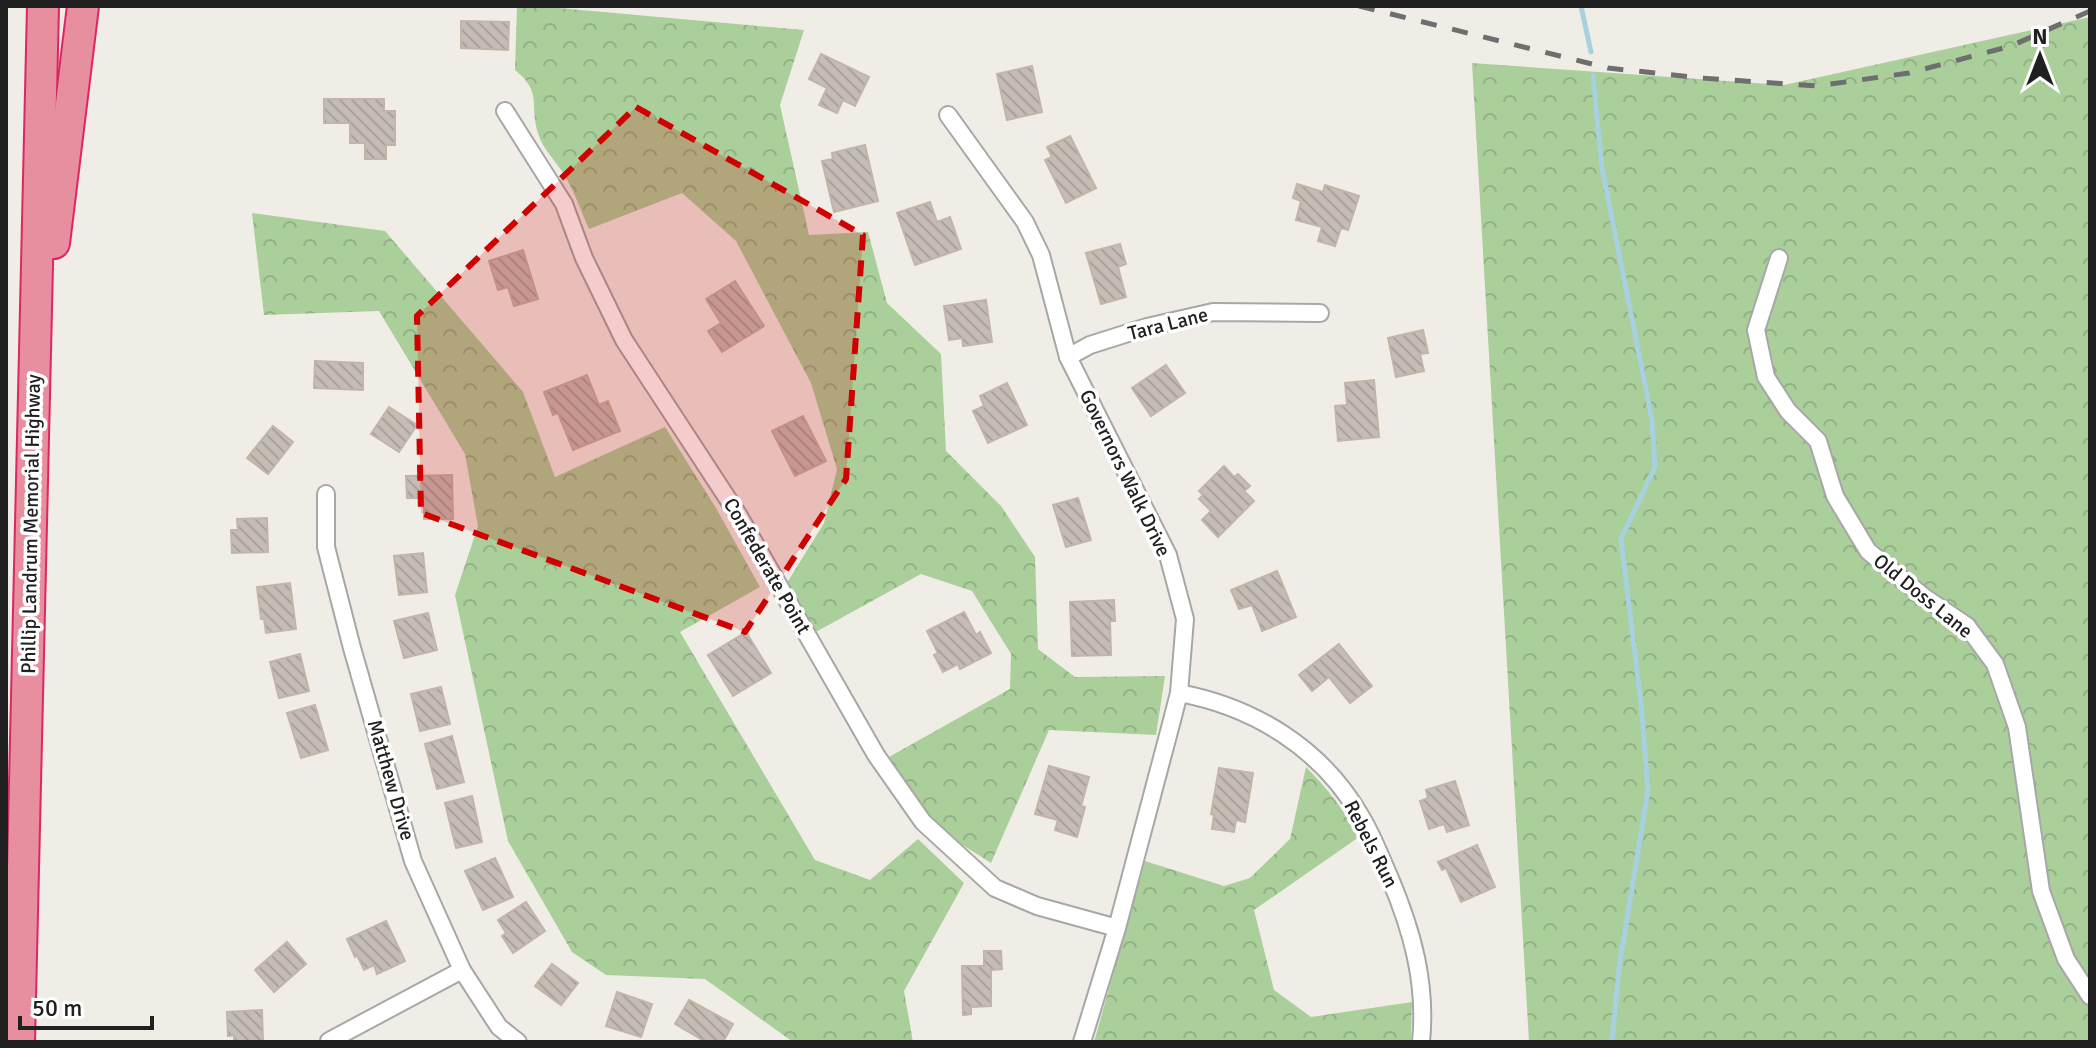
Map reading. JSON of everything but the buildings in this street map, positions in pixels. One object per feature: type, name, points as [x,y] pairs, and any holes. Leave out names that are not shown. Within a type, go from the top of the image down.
[{"type":"highway","name":"Phillip Landrum Memorial Highway","points":[[19,1042],[43,6]]},
{"type":"highway","points":[[34,404],[83,6]]},
{"type":"street","name":"Confederate Point","points":[[505,111],[564,204],[584,258],[624,340],[739,516],[876,755],[923,822],[995,888],[1037,906],[1117,928]]},
{"type":"street","name":"Governors Walk Drive","points":[[948,115],[1025,222],[1041,255],[1068,357],[1168,555],[1185,619],[1179,693],[1117,928],[1082,1042]]},
{"type":"street","name":"Old Doss Lane","points":[[1779,258],[1756,330],[1766,377],[1788,411],[1818,441],[1835,496],[1868,551],[1924,597],[1967,626],[1995,664],[2017,727],[2041,891],[2066,959],[2090,996]]},
{"type":"street","name":"Tara Lane","points":[[1068,357],[1090,345],[1147,327],[1213,312],[1320,313]]},
{"type":"street","name":"Matthew Drive","points":[[326,494],[326,547],[413,861],[462,970],[499,1027],[518,1042]]},
{"type":"street","name":"Rebels Run","points":[[1179,693],[1231,707],[1265,722],[1288,736],[1340,786],[1361,817],[1408,924],[1422,988],[1421,1042]]},
{"type":"street","points":[[329,1041],[462,970]]},
{"type":"highlighted area","points":[[636,107],[863,235],[846,479],[745,632],[421,513],[417,316]]},
{"type":"green space","points":[[517,6],[804,30],[780,105],[809,235],[868,232],[887,303],[941,354],[946,451],[1001,506],[1035,557],[1038,649],[1075,677],[1165,676],[1156,735],[1049,730],[991,863],[955,840],[926,813],[889,757],[1010,689],[1011,654],[972,591],[921,574],[814,633],[785,586],[824,523],[837,469],[811,383],[736,241],[682,193],[589,229],[569,182],[540,139],[532,92],[515,70]]},
{"type":"green space","points":[[2090,17],[2090,1042],[1529,1042],[1472,63],[1784,85]]},
{"type":"green space","points":[[252,213],[385,231],[523,392],[555,477],[665,427],[716,508],[760,587],[680,632],[815,860],[870,880],[918,839],[964,883],[904,991],[913,1042],[793,1042],[705,979],[606,975],[572,952],[508,841],[455,595],[478,526],[465,454],[379,311],[264,315]]},
{"type":"green space","points":[[1306,767],[1335,800],[1359,837],[1254,910],[1274,990],[1311,1017],[1412,1002],[1411,1042],[1094,1042],[1145,861],[1224,886],[1250,878],[1290,839]]},
{"type":"waterway","points":[[1581,6],[1591,52]]},
{"type":"waterway","points":[[1593,76],[1602,168],[1652,420],[1655,467],[1621,539],[1648,790],[1619,968],[1612,1042]]},
{"type":"railway","points":[[1359,6],[1608,68],[1817,86],[1909,73],[2011,46],[2090,11]]}]
